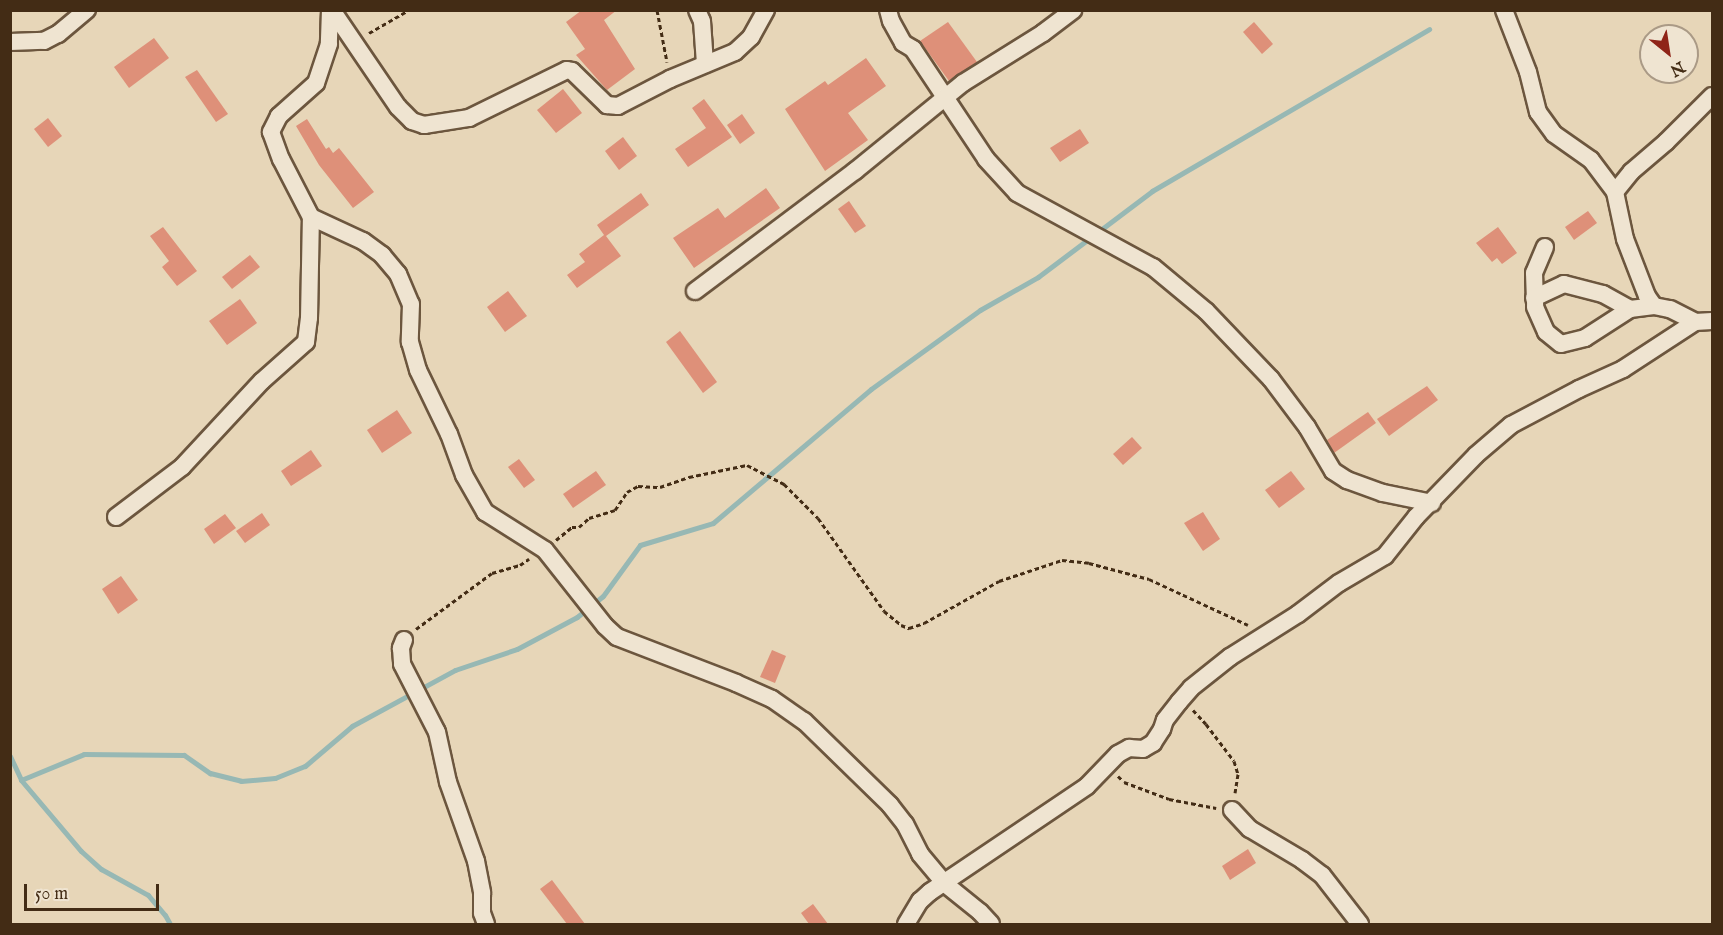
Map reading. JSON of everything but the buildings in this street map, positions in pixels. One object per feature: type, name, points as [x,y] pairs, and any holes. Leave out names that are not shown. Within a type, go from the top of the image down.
[{"type":"street","points":[[10,42],[44,40],[58,34],[87,10]]},
{"type":"street","points":[[331,10],[398,107],[412,121],[424,125],[469,118],[567,70],[572,71],[607,105],[618,106],[670,79],[735,52],[751,37],[766,10]]},
{"type":"street","points":[[116,517],[182,467],[262,381],[306,342],[309,318],[311,217],[281,159],[271,132],[279,116],[316,83],[329,44],[331,10]]},
{"type":"street","points":[[697,10],[702,21],[705,64]]},
{"type":"street","points":[[888,10],[891,21],[903,43],[913,49],[944,99],[986,159],[1017,194],[1153,267],[1206,310],[1271,379],[1307,427],[1333,471],[1347,480],[1383,493],[1432,503]]},
{"type":"street","points":[[695,291],[855,171],[963,83],[1043,33],[1073,10]]},
{"type":"street","points":[[1504,10],[1528,72],[1538,111],[1554,134],[1592,160],[1615,192],[1625,239],[1647,296],[1654,306]]},
{"type":"street","points":[[1615,192],[1631,172],[1713,96]]},
{"type":"street","points":[[311,217],[363,241],[382,255],[398,274],[411,304],[411,342],[418,370],[479,504],[492,519],[527,537],[545,550],[605,627],[617,637],[772,699],[804,721],[891,805],[905,824],[920,854],[944,883],[991,924]]},
{"type":"street","points":[[1545,247],[1534,273],[1534,298],[1538,318],[1546,332],[1561,344],[1585,338],[1630,309],[1654,306],[1670,309],[1695,322]]},
{"type":"street","points":[[1534,298],[1564,284],[1603,294],[1630,309]]},
{"type":"street","points":[[906,924],[920,901],[1087,786],[1123,750],[1143,749],[1153,743],[1162,729],[1164,720],[1191,688],[1266,633],[1385,556],[1416,517],[1476,455],[1511,425],[1579,388],[1623,369],[1695,322],[1713,321]]},
{"type":"street","points":[[404,640],[400,648],[402,664],[437,732],[448,782],[476,861],[482,893],[482,913],[486,924]]},
{"type":"street","points":[[1232,810],[1250,829],[1302,860],[1322,875],[1360,924]]},
{"type":"path","points":[[354,41],[410,10]]},
{"type":"path","points":[[657,10],[670,79]]},
{"type":"path","points":[[404,640],[492,573],[520,565],[545,550],[572,527],[579,527],[589,518],[615,510],[627,492],[638,486],[660,487],[689,477],[747,465],[775,477],[818,518],[884,610],[901,625],[909,628],[924,623],[999,580],[1062,560],[1089,563],[1149,579],[1266,633]]},
{"type":"path","points":[[1108,766],[1124,782],[1135,787],[1180,801],[1232,810],[1238,774],[1234,761],[1190,706],[1188,702],[1191,688]]},
{"type":"waterway","points":[[21,780],[84,754],[184,755],[210,773],[241,781],[275,778],[305,766],[352,726],[455,670],[517,649],[577,617],[603,596],[640,545],[713,523],[871,389],[980,310],[1038,277],[1152,191],[1429,29]]},
{"type":"waterway","points":[[10,756],[21,780],[81,851],[101,869],[148,895],[170,924]]}]
